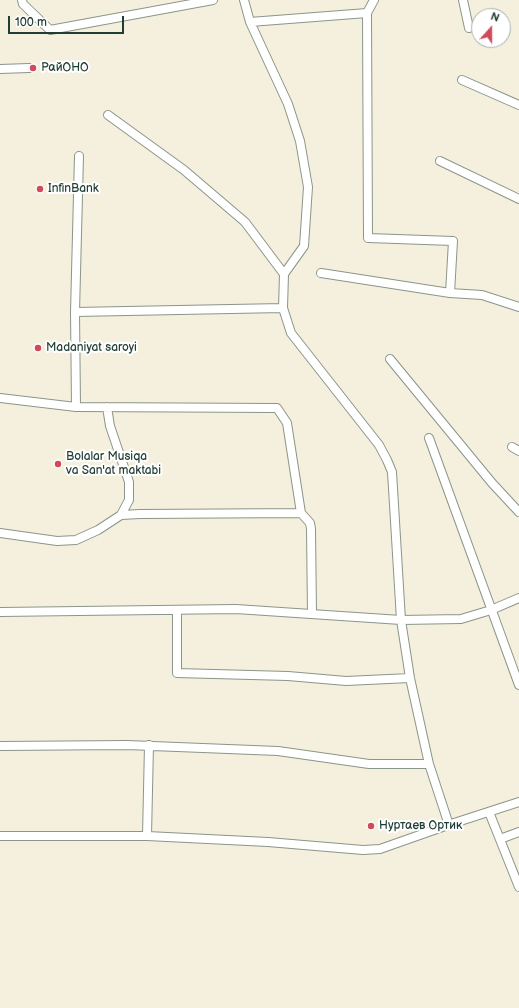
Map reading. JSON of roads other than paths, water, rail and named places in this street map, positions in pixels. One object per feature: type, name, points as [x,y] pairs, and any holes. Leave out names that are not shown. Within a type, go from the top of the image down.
[{"type":"street","points":[[22,0],[23,4],[50,30],[213,0]]},
{"type":"street","points":[[244,0],[250,22],[288,104],[300,141],[308,187],[304,246],[284,274],[283,308],[291,334],[379,445],[392,472],[401,620],[410,678],[429,764],[449,825]]},
{"type":"street","points":[[374,0],[367,13],[368,238],[453,241],[450,292]]},
{"type":"street","points":[[463,0],[469,28]]},
{"type":"street","points":[[250,22],[367,13]]},
{"type":"street","points":[[0,69],[29,68]]},
{"type":"street","points":[[462,80],[519,105]]},
{"type":"street","points":[[108,115],[184,170],[245,222],[284,274]]},
{"type":"street","points":[[76,407],[75,312],[79,156]]},
{"type":"street","points":[[440,161],[519,199]]},
{"type":"street","points":[[321,273],[450,292],[482,295],[519,307]]},
{"type":"street","points":[[75,312],[283,308]]},
{"type":"street","points":[[390,359],[492,483],[519,512]]},
{"type":"street","points":[[0,398],[76,407],[277,408],[287,424],[301,514],[310,523],[312,614]]},
{"type":"street","points":[[0,533],[57,541],[76,540],[98,530],[121,515],[129,500],[129,482],[110,426],[107,407]]},
{"type":"street","points":[[429,438],[519,685]]},
{"type":"street","points":[[121,515],[301,514]]},
{"type":"street","points":[[0,612],[236,609],[401,620],[461,619],[491,610],[519,598]]},
{"type":"street","points":[[177,610],[177,673],[288,676],[346,681],[410,678]]},
{"type":"street","points":[[0,746],[149,745],[278,751],[369,764],[429,764]]},
{"type":"street","points":[[147,836],[149,745]]},
{"type":"street","points":[[0,836],[147,836],[268,842],[363,850],[380,849],[519,802]]},
{"type":"street","points":[[489,812],[519,887]]},
{"type":"street","points":[[500,839],[519,832]]},
{"type":"place","name":"РайОНО","points":[[33,68]]},
{"type":"place","name":"InfinBank","points":[[40,189]]},
{"type":"place","name":"Madaniyat saroyi","points":[[38,348]]},
{"type":"place","name":"Bolalar Musiqa va San'at maktabi","points":[[58,464]]},
{"type":"place","name":"Нуртаев Ортик","points":[[371,826]]}]
